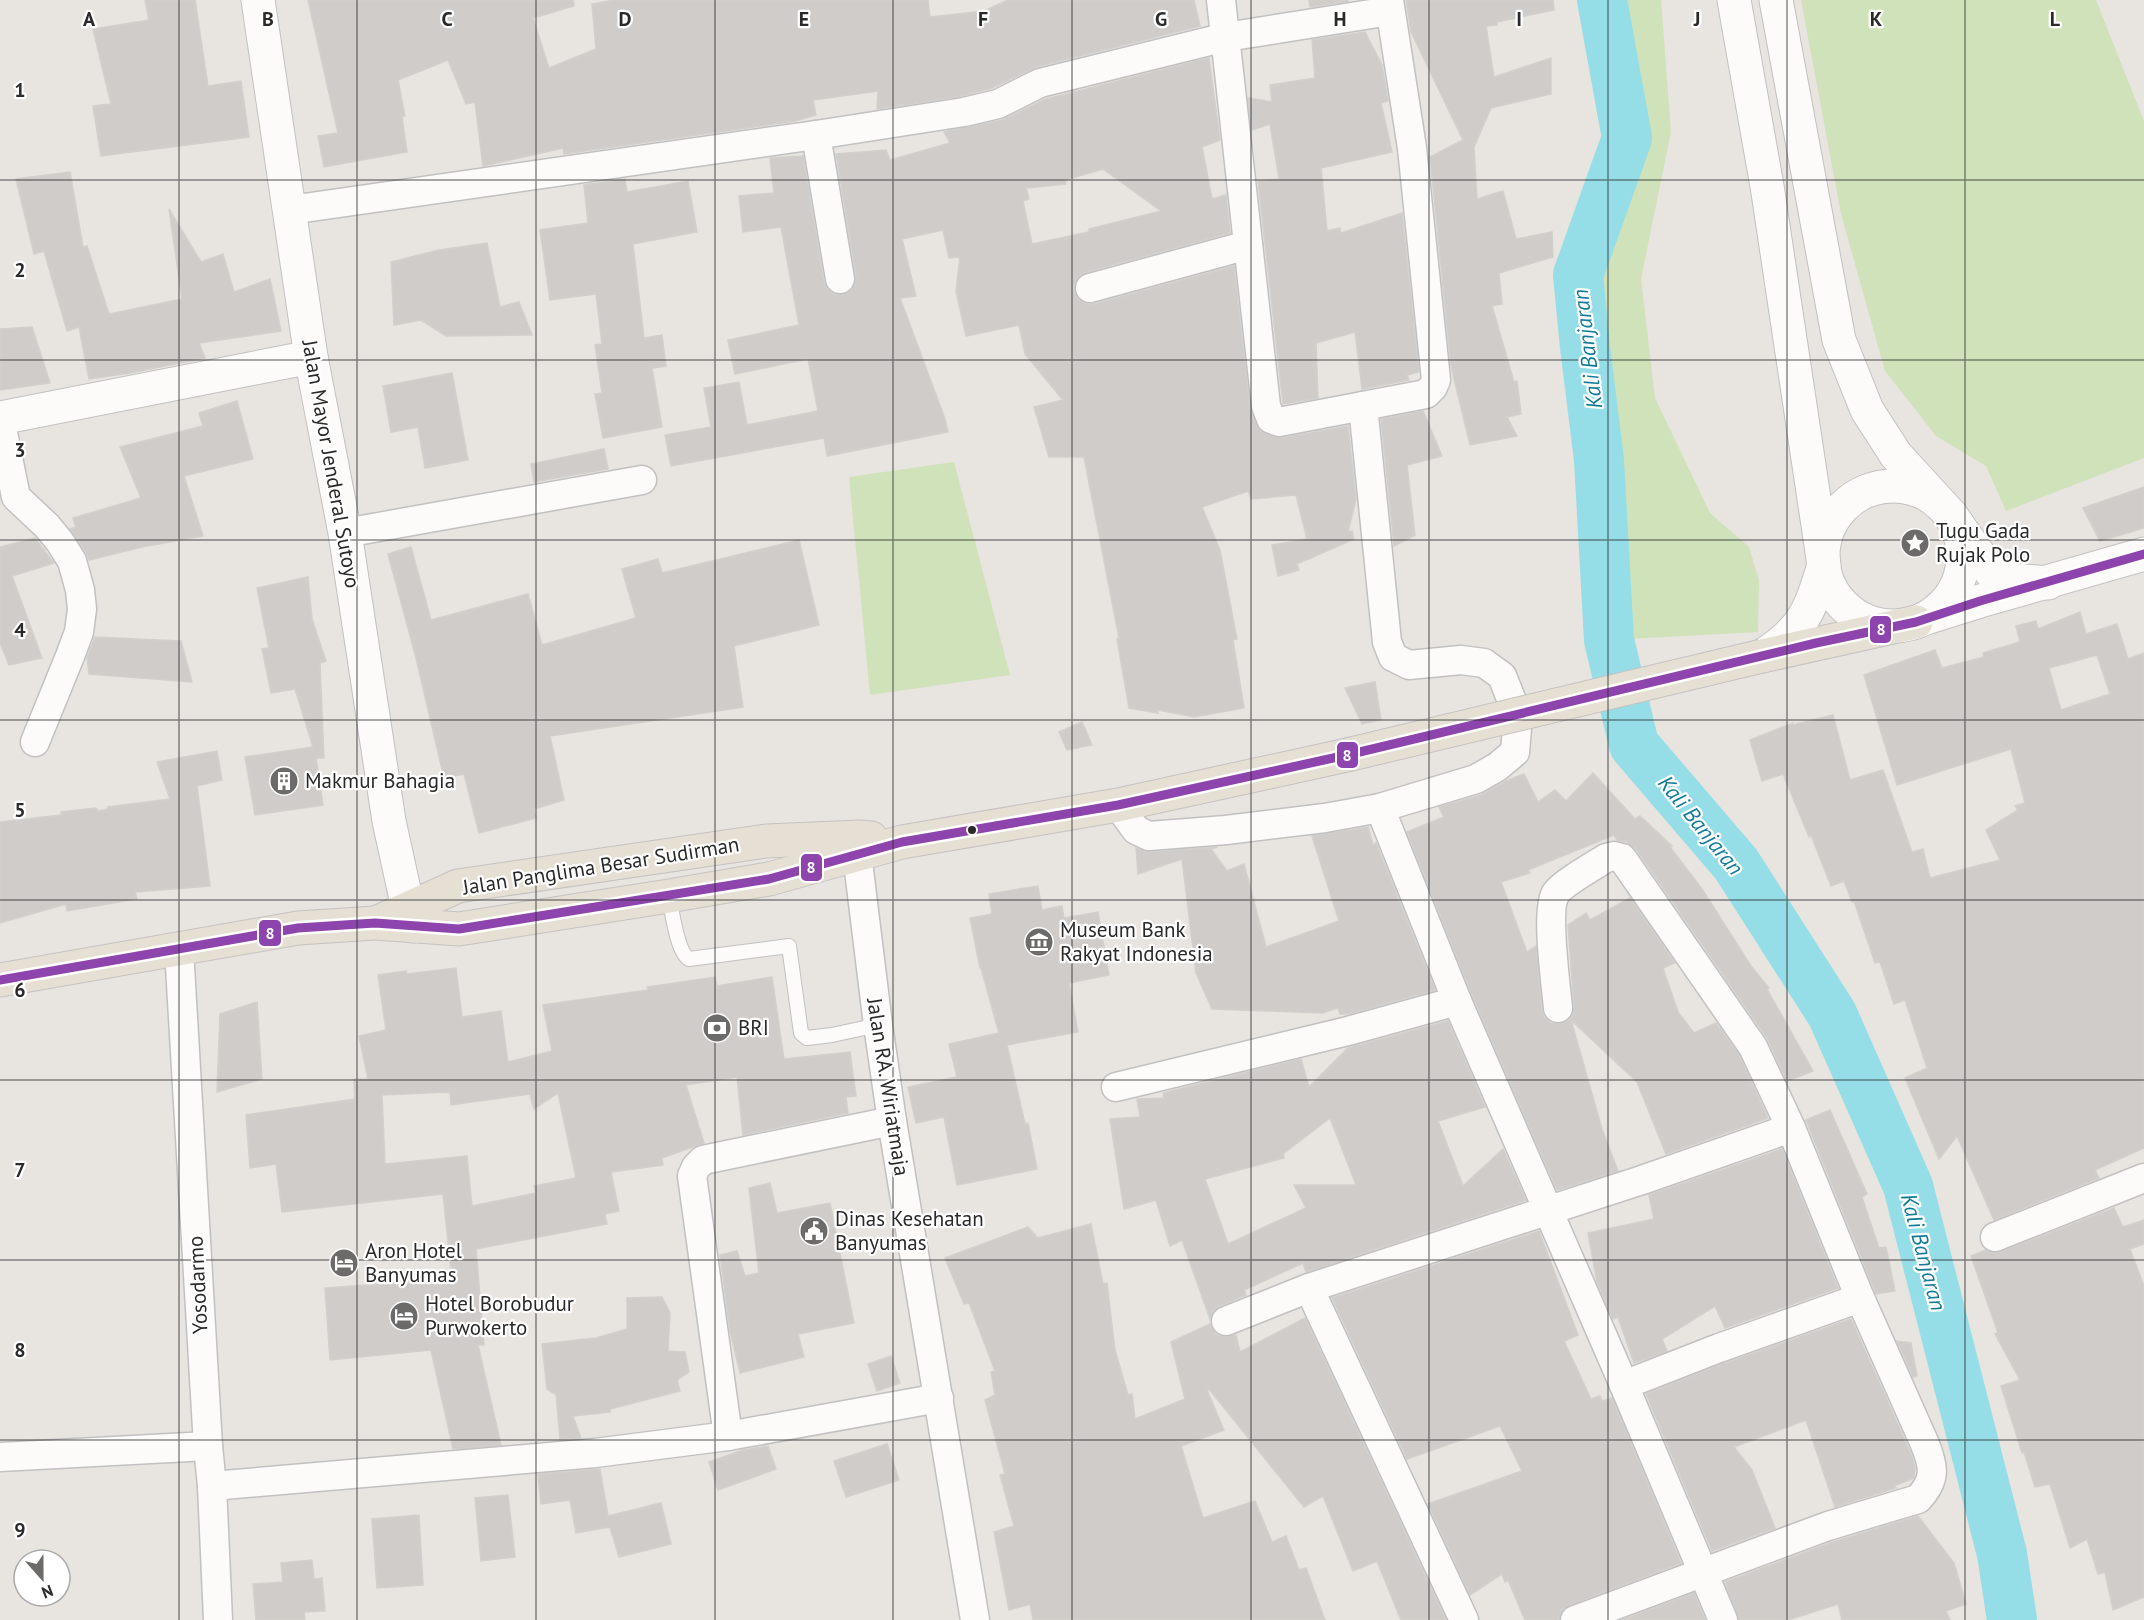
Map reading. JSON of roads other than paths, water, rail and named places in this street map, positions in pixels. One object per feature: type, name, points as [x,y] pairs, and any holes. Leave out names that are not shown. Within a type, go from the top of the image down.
[{"type":"main road","name":"Jalan Mayor Jenderal Sutoyo","points":[[258,0],[311,357],[345,533],[389,821],[411,917]]},
{"type":"main road","points":[[1734,0],[1767,186],[1824,565],[1829,584],[1840,602],[1856,615],[1875,623],[1896,626],[2144,554]]},
{"type":"main road","points":[[1776,0],[1839,340],[1867,410],[1896,455],[1951,515],[1990,572],[2014,580],[2049,583]]},
{"type":"main road","points":[[0,418],[311,357]]},
{"type":"main road","points":[[1762,656],[1784,642],[1801,623],[1814,599],[1824,565],[1824,542],[1833,520],[1848,502],[1868,490],[1891,486],[1914,489],[1935,499],[1951,515],[1960,532],[1963,550],[1962,568],[1956,586],[1946,601],[1932,614],[1916,622]]},
{"type":"main road","name":"Jalan Panglima Besar Sudirman","points":[[411,917],[458,886],[766,841],[858,845],[902,842],[1118,805],[1347,755],[1762,656],[1916,622]]},
{"type":"main road","name":"Jalan Panglima Besar Sudirman","points":[[0,980],[298,928],[375,923],[411,917],[459,929],[669,896],[769,879],[858,845]]},
{"type":"street","points":[[290,210],[976,110],[998,104],[1040,83],[1226,37],[1390,6],[1412,148],[1436,380],[1426,394],[1279,422],[1271,419],[1266,406],[1226,37],[1221,0]]},
{"type":"street","points":[[816,135],[840,279]]},
{"type":"street","points":[[1090,288],[1248,245]]},
{"type":"street","points":[[1118,805],[1136,830],[1149,836],[1248,828],[1325,818],[1380,808],[1476,779],[1497,767],[1515,752],[1517,728],[1512,701],[1502,676],[1484,663],[1461,660],[1409,665],[1394,657],[1387,642],[1363,406]]},
{"type":"street","points":[[0,418],[16,497],[47,526],[72,561],[80,590],[82,609],[79,632],[34,742]]},
{"type":"street","points":[[345,533],[642,480]]},
{"type":"street","points":[[1380,808],[1457,1000],[1723,1620]]},
{"type":"street","name":"Jalan RA. Wiriatmaja","points":[[858,845],[878,1024],[892,1121],[975,1620]]},
{"type":"street","points":[[1558,1008],[1551,925],[1552,903],[1557,892],[1606,858],[1614,856],[1622,858],[1753,1047],[1791,1128],[1860,1298],[1931,1459],[1933,1476],[1927,1489],[1918,1499],[1828,1526],[1575,1620]]},
{"type":"street","name":"Yosodarmo","points":[[179,949],[218,1620]]},
{"type":"street","points":[[1116,1087],[1348,1031],[1457,1000]]},
{"type":"street","points":[[728,1436],[692,1176],[696,1167],[703,1160],[892,1121]]},
{"type":"street","points":[[1226,1321],[1309,1288],[1791,1128]]},
{"type":"street","points":[[1995,1237],[2144,1178]]},
{"type":"street","points":[[1309,1288],[1464,1620]]},
{"type":"street","points":[[1624,1385],[1719,1348],[1860,1298]]},
{"type":"street","points":[[212,1486],[595,1453],[728,1436],[939,1398]]},
{"type":"street","points":[[0,1457],[208,1446]]},
{"type":"lane","points":[[669,896],[675,928],[686,957],[689,959],[789,946],[803,1036],[807,1038],[832,1035],[878,1024]]},
{"type":"waterway","name":"Kali Banjaran","points":[[1602,0],[1627,138],[1578,275],[1599,460],[1609,640],[1634,745],[1736,864],[1832,1014],[1908,1186],[2002,1554],[2012,1620]]},
{"type":"place","name":"Tugu Gada Rujak Polo","points":[[1915,543]]},
{"type":"place","name":"Makmur Bahagia","points":[[284,781]]},
{"type":"place","name":"Museum Bank Rakyat Indonesia","points":[[1039,942]]},
{"type":"place","name":"BRI","points":[[717,1028]]},
{"type":"place","name":"Dinas Kesehatan Banyumas","points":[[814,1231]]},
{"type":"place","name":"Aron Hotel Banyumas","points":[[344,1263]]},
{"type":"place","name":"Hotel Borobudur Purwokerto","points":[[404,1316]]}]
